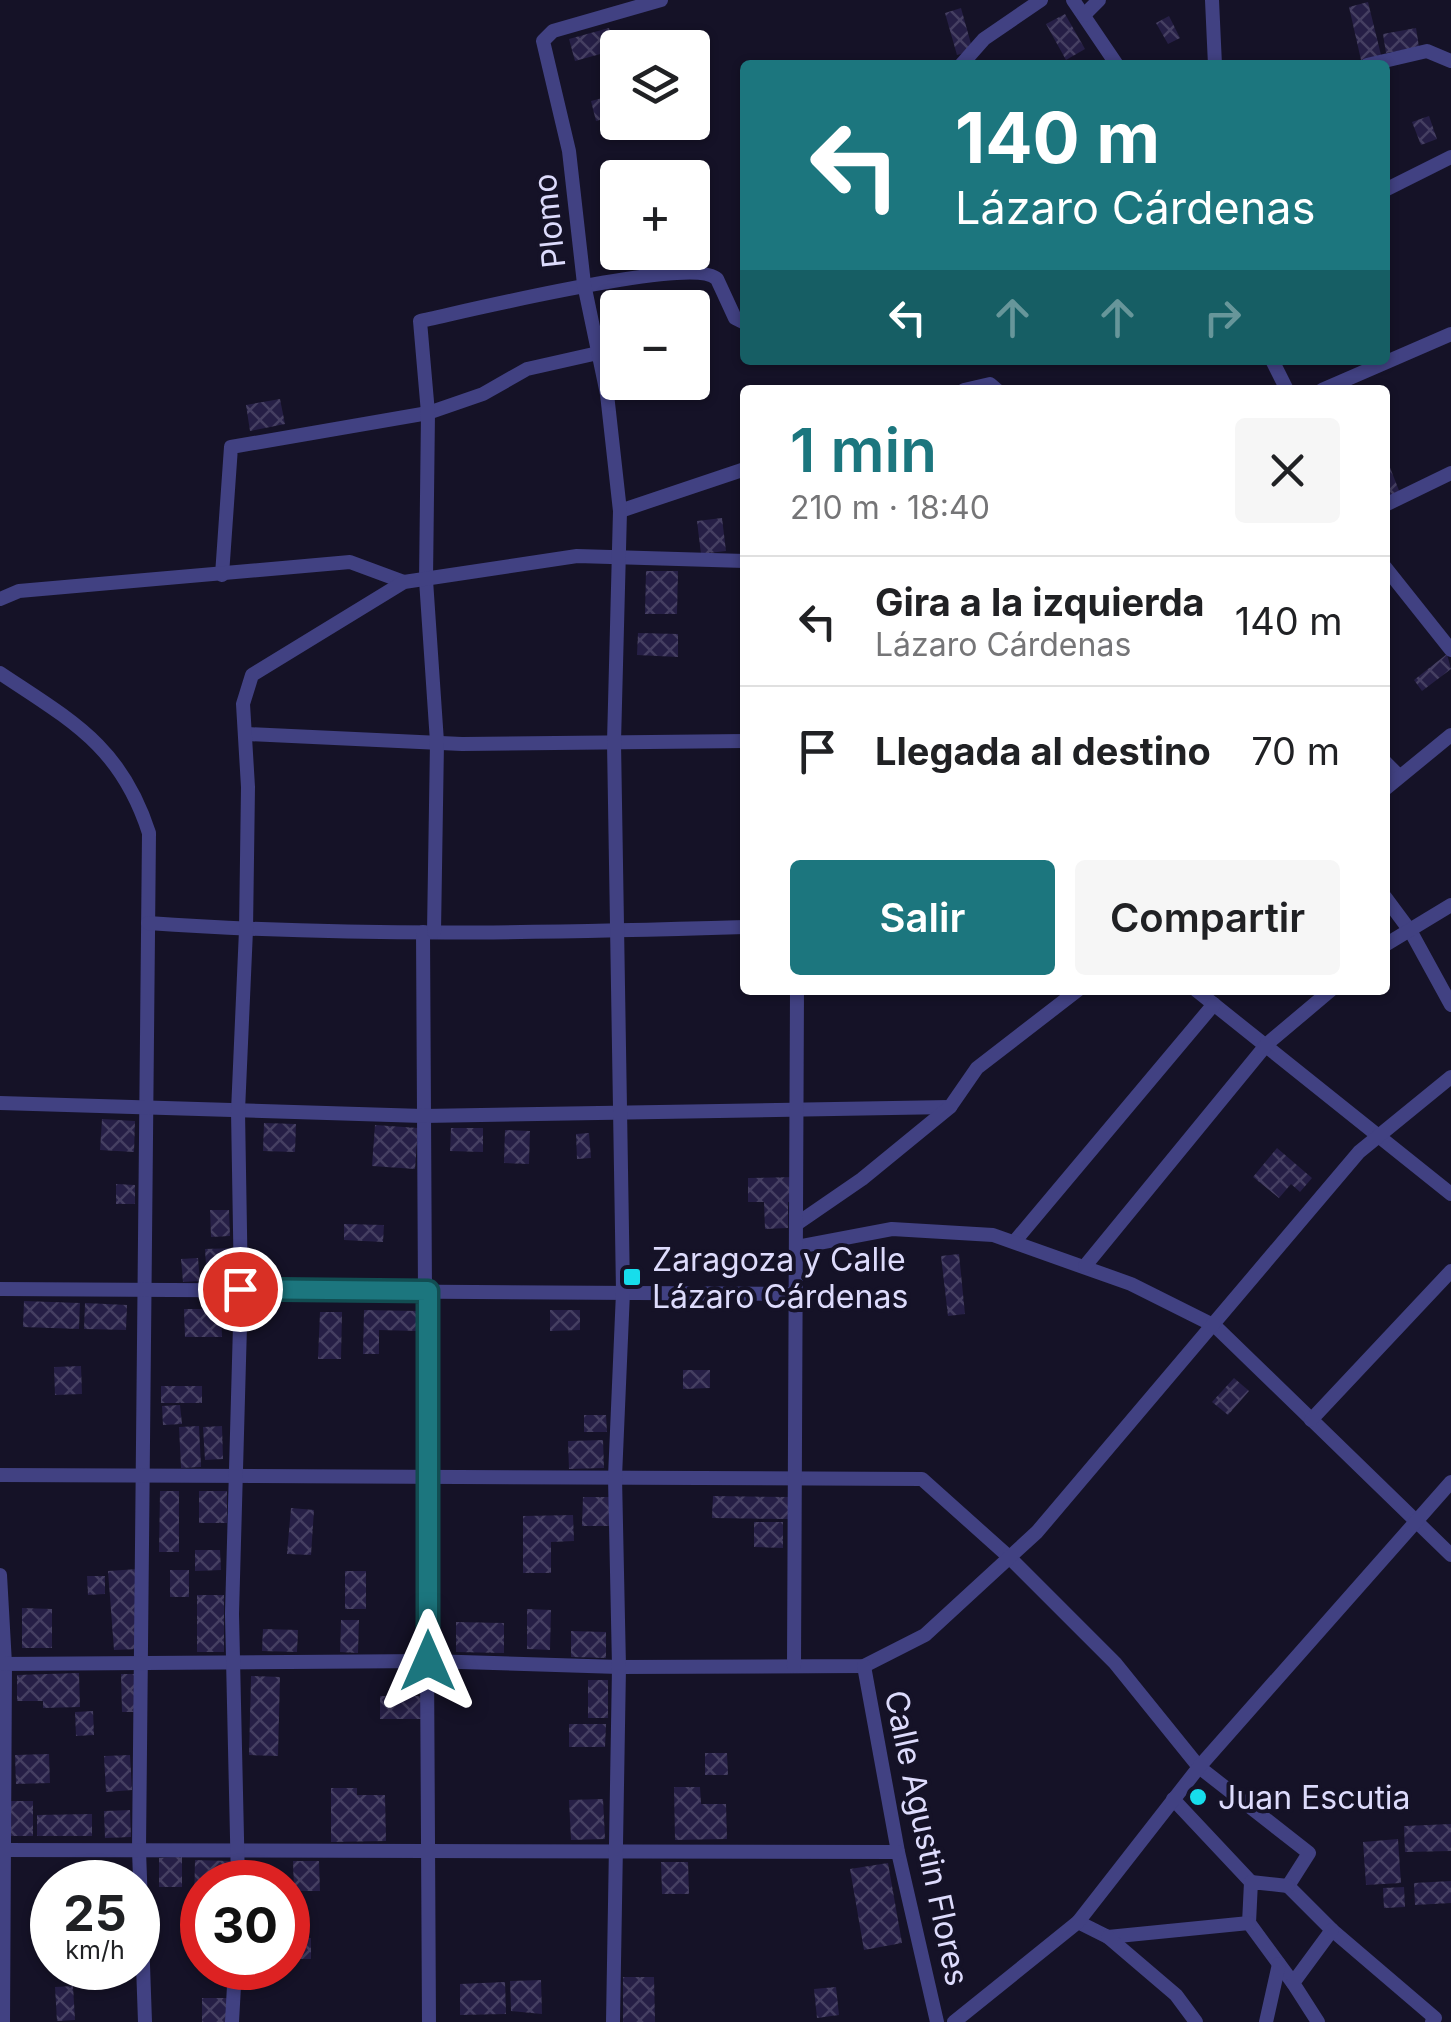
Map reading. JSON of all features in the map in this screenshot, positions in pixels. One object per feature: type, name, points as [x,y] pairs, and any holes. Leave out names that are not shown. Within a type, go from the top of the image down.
[{"type":"street","name":"Plomo","points":[[584,284],[569,151],[543,41],[553,31],[661,0]]},
{"type":"street","points":[[965,60],[984,39],[1040,0]]},
{"type":"street","points":[[1073,0],[1114,60]]},
{"type":"street","points":[[1084,15],[1100,0]]},
{"type":"street","points":[[1212,0],[1214,60]]},
{"type":"street","points":[[1390,60],[1427,52],[1451,60]]},
{"type":"street","points":[[945,58],[950,60]]},
{"type":"street","points":[[1390,188],[1451,157]]},
{"type":"street","points":[[429,2022],[428,1291],[423,1116],[437,742],[426,580],[428,413],[420,321],[584,284],[704,271],[716,279],[735,318],[740,320]]},
{"type":"street","points":[[584,284],[620,511],[621,559],[614,742],[623,1292],[615,1477],[619,1667],[613,2022]]},
{"type":"street","points":[[1390,360],[1451,334]]},
{"type":"street","points":[[222,575],[231,447],[428,413],[483,394],[527,369],[598,354]]},
{"type":"street","points":[[1334,385],[1380,365]]},
{"type":"street","points":[[620,511],[740,472]]},
{"type":"street","points":[[1390,504],[1451,473]]},
{"type":"street","points":[[0,599],[19,591],[350,562],[404,582],[577,556],[740,561]]},
{"type":"street","points":[[1390,573],[1451,650]]},
{"type":"street","points":[[240,1860],[232,1662],[238,1477],[238,1111],[246,930],[244,704],[252,675],[404,582]]},
{"type":"street","points":[[0,673],[90,732],[136,793],[149,833],[152,865],[144,1108],[144,1662],[139,1850],[145,2022]]},
{"type":"street","points":[[247,734],[437,742],[740,741]]},
{"type":"street","points":[[1390,784],[1451,735]]},
{"type":"street","points":[[1390,767],[1399,776]]},
{"type":"street","points":[[1390,903],[1411,932],[1451,1005]]},
{"type":"street","points":[[1390,942],[1451,905]]},
{"type":"street","points":[[148,923],[246,930],[429,932],[740,927]]},
{"type":"street","points":[[794,1666],[797,995]]},
{"type":"street","points":[[798,1223],[862,1179],[950,1106],[976,1068],[1071,995]]},
{"type":"street","points":[[1202,995],[1451,1194]]},
{"type":"street","points":[[1085,1266],[1267,1044],[1326,995]]},
{"type":"street","points":[[1015,1241],[1214,1004]]},
{"type":"street","points":[[2,1664],[428,1661],[619,1667],[864,1666],[925,1635],[1037,1532],[1376,1135],[1451,1077]]},
{"type":"street","points":[[0,1104],[423,1116],[950,1106]]},
{"type":"street","points":[[797,1247],[892,1229],[1015,1241],[1085,1266],[1214,1326],[1451,1555]]},
{"type":"street","points":[[1311,1420],[1451,1271]]},
{"type":"street","points":[[0,1289],[794,1294]]},
{"type":"street","points":[[0,1475],[922,1479],[1008,1556],[1115,1663],[1199,1767],[1309,1853],[1288,1886]]},
{"type":"street","points":[[954,2022],[1078,1922],[1199,1767],[1420,1522],[1451,1482]]},
{"type":"street","points":[[0,1575],[3,2022]]},
{"type":"street","name":"Calle Agustin Flores","points":[[864,1666],[898,1852],[937,2022]]},
{"type":"street","points":[[1173,1799],[1251,1882],[1288,1886],[1434,2020]]},
{"type":"street","points":[[1,1850],[898,1852]]},
{"type":"street","points":[[1251,1882],[1248,1923],[1318,2022]]},
{"type":"street","points":[[1078,1922],[1108,1937],[1176,1995],[1196,2022]]},
{"type":"street","points":[[1108,1937],[1248,1923]]},
{"type":"street","points":[[1293,1983],[1332,1930]]},
{"type":"street","points":[[1266,2022],[1279,1964]]},
{"type":"street","points":[[232,2022],[234,1990]]},
{"type":"building","points":[[1368,2],[1381,55],[1361,60],[1349,7]]},
{"type":"building","points":[[961,8],[973,51],[957,55],[945,13]]},
{"type":"building","points":[[1065,14],[1085,49],[1066,60],[1046,24]]},
{"type":"building","points":[[1169,16],[1180,38],[1168,44],[1156,23]]},
{"type":"building","points":[[1416,28],[1419,47],[1386,53],[1383,34]]},
{"type":"building","points":[[600,30],[600,54],[575,61],[569,39]]},
{"type":"building","points":[[600,99],[600,120],[596,121],[591,101]]},
{"type":"building","points":[[1429,116],[1437,139],[1421,145],[1412,122]]},
{"type":"building","points":[[280,399],[285,424],[250,431],[246,405]]},
{"type":"building","points":[[1390,468],[1400,493],[1390,496]]},
{"type":"building","points":[[722,518],[726,551],[701,554],[697,521]]},
{"type":"building","points":[[646,571],[678,571],[677,614],[645,614]]},
{"type":"building","points":[[638,633],[678,634],[678,657],[637,655]]},
{"type":"building","points":[[1447,654],[1451,669],[1422,691],[1414,680]]},
{"type":"building","points":[[102,1119],[135,1121],[134,1152],[100,1150]]},
{"type":"building","points":[[264,1123],[296,1124],[295,1152],[263,1151]]},
{"type":"building","points":[[375,1125],[418,1128],[415,1169],[372,1166]]},
{"type":"building","points":[[451,1128],[483,1128],[483,1152],[450,1151]]},
{"type":"building","points":[[505,1130],[530,1131],[529,1164],[504,1163]]},
{"type":"building","points":[[589,1133],[591,1158],[577,1159],[576,1134]]},
{"type":"building","points":[[1277,1148],[1312,1178],[1300,1192],[1291,1184],[1279,1198],[1253,1177]]},
{"type":"building","points":[[796,1177],[796,1202],[788,1202],[788,1228],[765,1229],[764,1202],[748,1202],[748,1178]]},
{"type":"building","points":[[116,1184],[135,1185],[135,1204],[116,1204]]},
{"type":"building","points":[[210,1210],[229,1210],[230,1236],[211,1237]]},
{"type":"building","points":[[344,1224],[384,1225],[383,1242],[344,1240]]},
{"type":"building","points":[[236,1248],[237,1280],[207,1281],[205,1249]]},
{"type":"building","points":[[959,1254],[965,1314],[948,1316],[941,1256]]},
{"type":"building","points":[[198,1258],[200,1281],[183,1282],[181,1259]]},
{"type":"building","points":[[24,1301],[80,1303],[79,1329],[23,1327]]},
{"type":"building","points":[[85,1303],[127,1305],[126,1330],[84,1329]]},
{"type":"building","points":[[184,1309],[221,1309],[222,1337],[185,1337]]},
{"type":"building","points":[[364,1310],[419,1311],[419,1331],[379,1330],[379,1354],[363,1354]]},
{"type":"building","points":[[550,1310],[580,1310],[580,1330],[550,1331]]},
{"type":"building","points":[[320,1312],[342,1312],[341,1359],[318,1359]]},
{"type":"building","points":[[81,1366],[82,1394],[55,1395],[54,1367]]},
{"type":"building","points":[[683,1370],[710,1370],[710,1388],[683,1389]]},
{"type":"building","points":[[1234,1378],[1249,1391],[1228,1415],[1212,1402]]},
{"type":"building","points":[[161,1386],[202,1386],[202,1403],[161,1403]]},
{"type":"building","points":[[180,1405],[182,1424],[163,1425],[162,1406]]},
{"type":"building","points":[[584,1415],[606,1415],[607,1432],[584,1432]]},
{"type":"building","points":[[199,1426],[201,1467],[181,1468],[179,1427]]},
{"type":"building","points":[[222,1426],[223,1459],[205,1460],[203,1427]]},
{"type":"building","points":[[603,1440],[604,1468],[569,1469],[568,1441]]},
{"type":"building","points":[[160,1491],[179,1491],[179,1552],[159,1552]]},
{"type":"building","points":[[199,1491],[227,1491],[227,1523],[199,1523]]},
{"type":"building","points":[[713,1496],[791,1497],[790,1519],[712,1518]]},
{"type":"building","points":[[583,1497],[611,1497],[610,1526],[582,1526]]},
{"type":"building","points":[[291,1508],[314,1510],[311,1555],[287,1554]]},
{"type":"building","points":[[573,1515],[574,1541],[551,1542],[551,1573],[523,1573],[523,1516]]},
{"type":"building","points":[[754,1522],[783,1522],[783,1548],[754,1547]]},
{"type":"building","points":[[195,1550],[220,1550],[221,1570],[195,1571]]},
{"type":"building","points":[[138,1569],[140,1649],[114,1650],[108,1571]]},
{"type":"building","points":[[170,1570],[189,1570],[189,1597],[170,1597]]},
{"type":"building","points":[[345,1571],[366,1571],[366,1609],[345,1609]]},
{"type":"building","points":[[87,1576],[105,1576],[105,1594],[88,1595]]},
{"type":"building","points":[[197,1595],[224,1595],[224,1652],[197,1652]]},
{"type":"building","points":[[22,1608],[52,1609],[52,1648],[22,1648]]},
{"type":"building","points":[[527,1609],[551,1610],[550,1650],[527,1649]]},
{"type":"building","points":[[341,1620],[359,1620],[358,1653],[340,1652]]},
{"type":"building","points":[[456,1622],[504,1623],[504,1653],[456,1652]]},
{"type":"building","points":[[263,1629],[298,1630],[297,1652],[262,1651]]},
{"type":"building","points":[[571,1631],[606,1632],[606,1658],[571,1657]]},
{"type":"building","points":[[79,1673],[80,1707],[43,1708],[43,1701],[17,1701],[17,1675]]},
{"type":"building","points":[[121,1674],[137,1674],[138,1712],[122,1712]]},
{"type":"building","points":[[251,1676],[280,1677],[278,1756],[249,1755]]},
{"type":"building","points":[[588,1680],[608,1680],[608,1718],[588,1718]]},
{"type":"building","points":[[380,1696],[422,1696],[422,1719],[380,1719]]},
{"type":"building","points":[[93,1711],[94,1735],[76,1736],[75,1712]]},
{"type":"building","points":[[569,1724],[606,1724],[605,1747],[569,1747]]},
{"type":"building","points":[[705,1753],[727,1753],[728,1775],[705,1775]]},
{"type":"building","points":[[49,1754],[50,1783],[16,1784],[15,1755]]},
{"type":"building","points":[[130,1755],[132,1790],[106,1792],[104,1756]]},
{"type":"building","points":[[674,1787],[700,1787],[701,1804],[726,1804],[727,1839],[675,1840]]},
{"type":"building","points":[[331,1788],[357,1788],[357,1795],[385,1795],[386,1841],[331,1842]]},
{"type":"building","points":[[603,1799],[605,1839],[571,1840],[569,1800]]},
{"type":"building","points":[[8,1801],[33,1801],[33,1836],[8,1836]]},
{"type":"building","points":[[130,1810],[131,1837],[105,1838],[104,1811]]},
{"type":"building","points":[[92,1814],[92,1836],[37,1836],[37,1815]]},
{"type":"building","points":[[1451,1824],[1451,1851],[1405,1852],[1404,1826]]},
{"type":"building","points":[[1398,1839],[1401,1883],[1366,1885],[1363,1842]]},
{"type":"building","points":[[182,1857],[180,1887],[160,1887],[159,1858]]},
{"type":"building","points":[[310,1861],[319,1861],[320,1891],[310,1891]]},
{"type":"building","points":[[661,1862],[688,1862],[689,1894],[662,1894]]},
{"type":"building","points":[[888,1863],[902,1943],[864,1950],[850,1869]]},
{"type":"building","points":[[1451,1881],[1451,1903],[1415,1905],[1414,1883]]},
{"type":"building","points":[[1404,1887],[1405,1907],[1384,1908],[1383,1888]]},
{"type":"building","points":[[623,1977],[654,1977],[655,2022],[623,2022]]},
{"type":"building","points":[[541,1980],[542,2014],[511,2011],[510,1981]]},
{"type":"building","points":[[505,1982],[506,2014],[460,2015],[460,1984]]},
{"type":"building","points":[[836,1987],[839,2015],[817,2018],[814,1989]]},
{"type":"building","points":[[55,1990],[73,1990],[75,2020],[57,2021]]},
{"type":"building","points":[[202,1998],[230,1998],[230,2022],[202,2022]]},
{"type":"place","name":"Zaragoza y Calle Lázaro Cárdenas","points":[[632,1277]]},
{"type":"place","name":"Juan Escutia","points":[[1198,1797]]},
{"type":"route","points":[[240,1289],[428,1291],[428,1661]]}]
